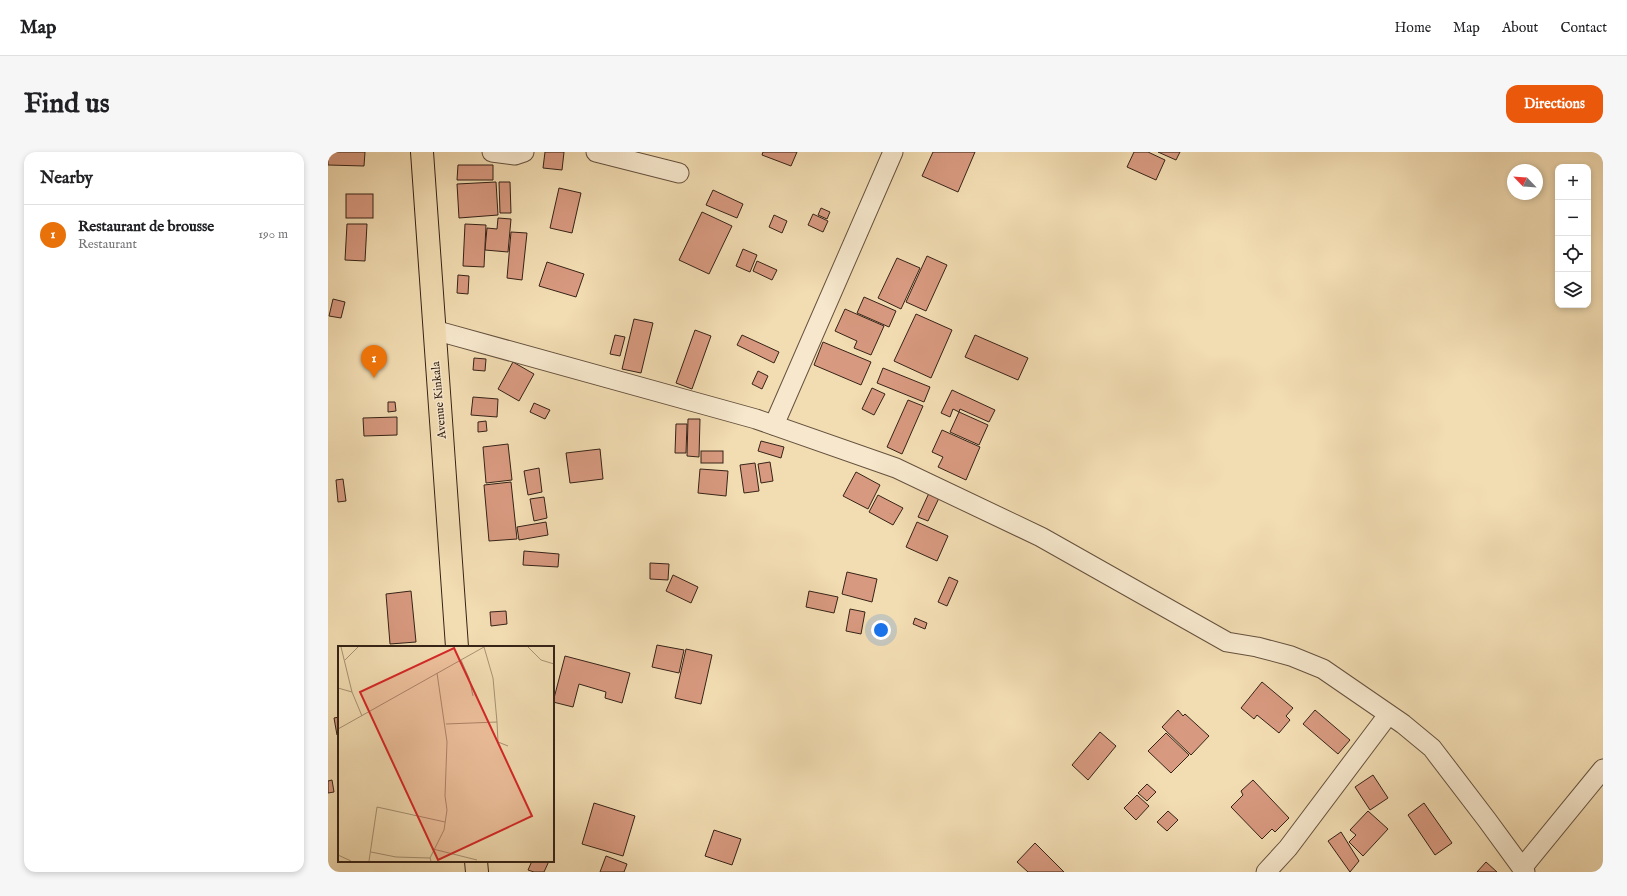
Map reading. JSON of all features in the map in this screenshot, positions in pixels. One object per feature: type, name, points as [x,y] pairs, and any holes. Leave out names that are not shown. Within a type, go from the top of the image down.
[{"type":"main road","name":"Avenue Kinkala","points":[[422,152],[457,646]]},
{"type":"main road","points":[[476,862],[477,872]]},
{"type":"street","points":[[492,152],[515,155],[524,152]]},
{"type":"street","points":[[596,152],[679,173]]},
{"type":"street","points":[[774,425],[893,152]]},
{"type":"street","points":[[434,330],[749,417],[896,468],[1041,536],[1227,642],[1257,647],[1291,656],[1323,669],[1403,724],[1432,748],[1523,870],[1603,769]]},
{"type":"street","points":[[1266,872],[1288,848],[1388,715]]},
{"type":"building","points":[[328,152],[365,152],[364,166],[328,165]]},
{"type":"building","points":[[545,152],[564,152],[562,170],[543,168]]},
{"type":"building","points":[[763,152],[797,152],[791,166],[762,155]]},
{"type":"building","points":[[933,152],[975,152],[958,192],[922,176]]},
{"type":"building","points":[[1134,152],[1148,152],[1165,160],[1156,180],[1127,167]]},
{"type":"building","points":[[1158,152],[1180,152],[1176,160]]},
{"type":"building","points":[[458,165],[493,165],[493,180],[457,180]]},
{"type":"building","points":[[496,182],[498,215],[459,218],[457,184]]},
{"type":"building","points":[[499,182],[510,182],[511,213],[500,213]]},
{"type":"building","points":[[559,188],[581,193],[572,233],[550,228]]},
{"type":"building","points":[[713,190],[743,204],[737,218],[706,205]]},
{"type":"building","points":[[346,194],[373,194],[373,218],[346,218]]},
{"type":"building","points":[[821,208],[830,212],[827,219],[818,215]]},
{"type":"building","points":[[702,212],[732,226],[709,274],[679,260]]},
{"type":"building","points":[[813,214],[828,221],[823,232],[808,225]]},
{"type":"building","points":[[774,215],[787,221],[782,233],[769,227]]},
{"type":"building","points":[[498,218],[511,219],[508,252],[485,250],[487,228],[497,229]]},
{"type":"building","points":[[347,224],[367,224],[365,261],[345,260]]},
{"type":"building","points":[[465,224],[486,225],[484,267],[463,266]]},
{"type":"building","points":[[511,232],[527,233],[522,280],[507,278]]},
{"type":"building","points":[[743,249],[757,255],[750,272],[736,266]]},
{"type":"building","points":[[927,256],[947,265],[926,311],[906,302]]},
{"type":"building","points":[[897,258],[920,268],[901,309],[878,298]]},
{"type":"building","points":[[757,261],[777,270],[772,280],[753,271]]},
{"type":"building","points":[[547,262],[584,274],[576,297],[539,286]]},
{"type":"building","points":[[458,275],[469,276],[468,294],[457,293]]},
{"type":"building","points":[[864,297],[896,311],[889,327],[857,313]]},
{"type":"building","points":[[333,299],[345,302],[341,318],[329,316]]},
{"type":"building","points":[[845,309],[884,326],[871,355],[854,348],[857,341],[835,331]]},
{"type":"building","points":[[916,314],[952,330],[931,378],[894,361]]},
{"type":"building","points":[[634,319],[653,323],[641,373],[622,369]]},
{"type":"building","points":[[695,330],[711,336],[692,389],[676,383]]},
{"type":"building","points":[[615,335],[625,337],[620,356],[610,354]]},
{"type":"building","points":[[742,335],[779,352],[774,363],[737,345]]},
{"type":"building","points":[[975,335],[1028,358],[1018,380],[965,357]]},
{"type":"building","points":[[823,342],[871,362],[861,385],[814,365]]},
{"type":"building","points":[[474,358],[486,359],[485,371],[473,370]]},
{"type":"building","points":[[513,362],[534,374],[519,401],[498,389]]},
{"type":"building","points":[[883,368],[930,387],[924,402],[877,383]]},
{"type":"building","points":[[758,371],[768,376],[762,389],[752,384]]},
{"type":"building","points":[[872,388],[885,394],[874,415],[862,409]]},
{"type":"building","points":[[952,390],[995,410],[989,422],[960,409],[959,412],[953,409],[950,417],[941,413]]},
{"type":"building","points":[[473,397],[498,399],[497,417],[471,415]]},
{"type":"building","points":[[908,400],[923,406],[902,454],[887,447]]},
{"type":"building","points":[[388,402],[395,402],[396,411],[388,412]]},
{"type":"building","points":[[534,403],[550,410],[545,419],[530,412]]},
{"type":"building","points":[[959,412],[988,425],[979,445],[950,432]]},
{"type":"building","points":[[397,417],[397,435],[364,436],[363,418]]},
{"type":"building","points":[[688,419],[700,419],[699,457],[687,456]]},
{"type":"building","points":[[486,421],[487,431],[478,432],[478,422]]},
{"type":"building","points":[[676,424],[687,424],[686,453],[675,453]]},
{"type":"building","points":[[942,430],[980,447],[966,480],[938,467],[943,457],[932,452]]},
{"type":"building","points":[[761,441],[784,447],[781,458],[758,451]]},
{"type":"building","points":[[508,444],[512,480],[486,483],[483,447]]},
{"type":"building","points":[[600,449],[603,479],[570,483],[566,453]]},
{"type":"building","points":[[701,451],[723,451],[723,463],[701,463]]},
{"type":"building","points":[[770,462],[773,481],[761,483],[758,464]]},
{"type":"building","points":[[755,463],[759,491],[744,493],[740,465]]},
{"type":"building","points":[[539,468],[542,492],[528,495],[524,471]]},
{"type":"building","points":[[700,469],[728,471],[726,496],[698,493]]},
{"type":"building","points":[[856,472],[880,485],[868,509],[843,496]]},
{"type":"building","points":[[343,479],[346,501],[338,502],[336,480]]},
{"type":"building","points":[[511,482],[517,539],[489,541],[484,485]]},
{"type":"building","points":[[929,493],[939,498],[928,521],[918,517]]},
{"type":"building","points":[[878,495],[903,508],[893,525],[869,512]]},
{"type":"building","points":[[544,497],[547,518],[534,521],[530,499]]},
{"type":"building","points":[[546,522],[548,535],[519,540],[517,527]]},
{"type":"building","points":[[917,522],[948,536],[937,561],[906,547]]},
{"type":"building","points":[[524,551],[559,554],[558,567],[523,565]]},
{"type":"building","points":[[650,563],[669,564],[668,580],[650,579]]},
{"type":"building","points":[[847,572],[877,579],[872,602],[842,594]]},
{"type":"building","points":[[673,575],[698,587],[691,603],[666,591]]},
{"type":"building","points":[[949,577],[958,581],[947,606],[938,602]]},
{"type":"building","points":[[411,591],[416,642],[390,644],[386,594]]},
{"type":"building","points":[[809,591],[838,597],[834,613],[806,607]]},
{"type":"building","points":[[850,609],[865,612],[861,634],[846,631]]},
{"type":"building","points":[[506,611],[507,624],[491,626],[490,612]]},
{"type":"building","points":[[915,618],[927,623],[925,629],[913,624]]},
{"type":"building","points":[[657,645],[684,650],[679,673],[652,667]]},
{"type":"building","points":[[686,649],[712,655],[701,704],[675,698]]},
{"type":"building","points":[[565,656],[630,673],[622,703],[605,698],[606,692],[579,684],[573,707],[554,702]]},
{"type":"building","points":[[1262,682],[1293,708],[1286,716],[1290,720],[1279,733],[1257,715],[1254,719],[1241,708]]},
{"type":"building","points":[[1178,710],[1183,716],[1185,714],[1209,736],[1191,755],[1162,727]]},
{"type":"building","points":[[1315,710],[1350,740],[1338,754],[1303,724]]},
{"type":"building","points":[[338,717],[337,735],[334,718]]},
{"type":"building","points":[[1100,732],[1116,746],[1088,780],[1072,765]]},
{"type":"building","points":[[1166,733],[1189,755],[1171,773],[1148,751]]},
{"type":"building","points":[[1373,775],[1388,798],[1370,810],[1355,787]]},
{"type":"building","points":[[332,780],[334,792],[328,793],[328,781]]},
{"type":"building","points":[[1253,780],[1289,818],[1275,832],[1272,829],[1262,839],[1231,807],[1243,795],[1241,791]]},
{"type":"building","points":[[1147,784],[1156,792],[1147,801],[1138,793]]},
{"type":"building","points":[[1137,795],[1149,806],[1136,820],[1124,808]]},
{"type":"building","points":[[594,803],[635,816],[623,856],[582,844]]},
{"type":"building","points":[[1424,803],[1452,843],[1435,855],[1408,815]]},
{"type":"building","points":[[1168,811],[1178,820],[1167,831],[1157,822]]},
{"type":"building","points":[[1368,811],[1388,829],[1363,856],[1349,842],[1356,835],[1350,830]]},
{"type":"building","points":[[714,830],[741,839],[732,865],[705,856]]},
{"type":"building","points":[[1341,832],[1359,861],[1350,872],[1328,841]]},
{"type":"building","points":[[1035,843],[1064,872],[1028,872],[1017,862]]},
{"type":"building","points":[[606,856],[627,864],[624,872],[600,872]]},
{"type":"building","points":[[532,862],[549,862],[544,872],[534,872],[528,870]]},
{"type":"building","points":[[1486,862],[1497,872],[1477,872]]},
{"type":"place","name":"Restaurant de brousse","points":[[374,378]]}]
